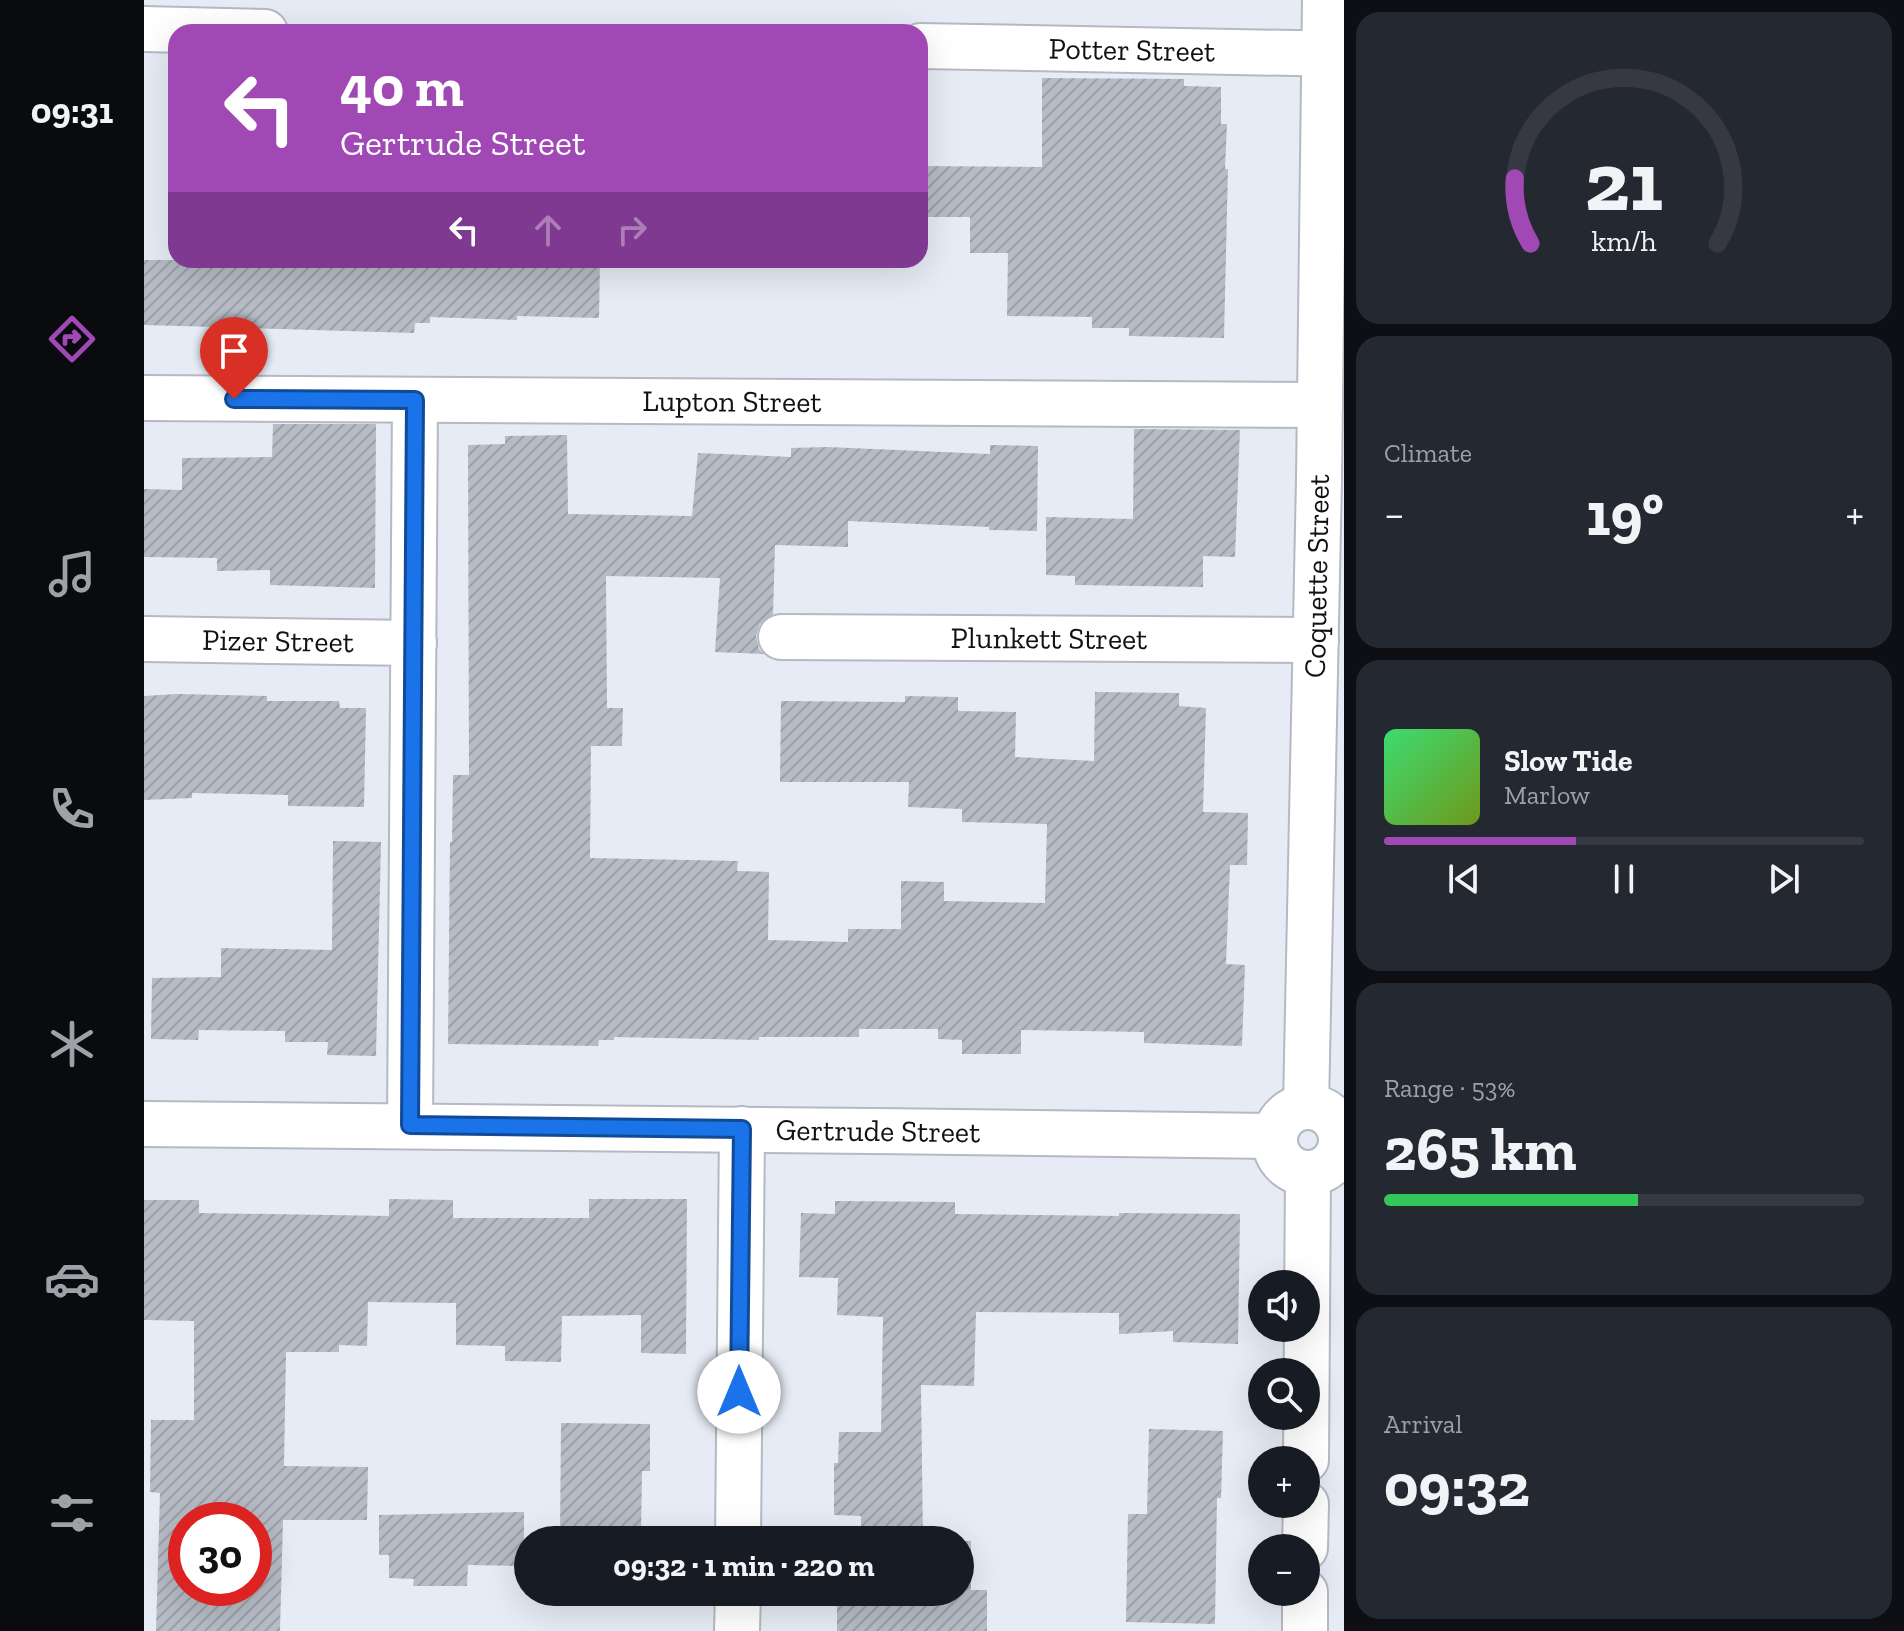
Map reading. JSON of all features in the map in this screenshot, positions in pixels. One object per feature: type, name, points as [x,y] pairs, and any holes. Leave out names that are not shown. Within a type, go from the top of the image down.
[{"type":"street","name":"Coquette Street","points":[[1306,1106],[1316,640],[1332,479],[1320,405],[1334,54],[1325,0]]},
{"type":"street","points":[[144,29],[168,30]]},
{"type":"street","name":"Potter Street","points":[[928,46],[1334,54]]},
{"type":"street","name":"Lupton Street","points":[[144,398],[1320,405]]},
{"type":"street","points":[[410,1125],[415,400]]},
{"type":"street","name":"Plunkett Street","points":[[781,637],[1316,640]]},
{"type":"street","name":"Pizer Street","points":[[144,639],[414,643]]},
{"type":"street","points":[[1306,1106],[1316,1107],[1334,1118],[1343,1138],[1336,1159],[1318,1172],[1308,1173],[1287,1166],[1280,1157],[1275,1136],[1277,1127],[1288,1112],[1306,1106]]},
{"type":"street","name":"Gertrude Street","points":[[144,1124],[1275,1136]]},
{"type":"street","points":[[738,1526],[742,1129]]},
{"type":"street","points":[[1306,1446],[1308,1173]]},
{"type":"street","points":[[737,1631],[738,1606]]},
{"type":"street","points":[[1305,1606],[1305,1631]]},
{"type":"building","points":[[1042,78],[1184,79],[1184,86],[1221,87],[1221,124],[1227,124],[1225,169],[1228,169],[1224,338],[1129,336],[1129,328],[1092,328],[1092,317],[1007,316],[1008,253],[970,253],[970,217],[928,217],[928,166],[1042,167]]},
{"type":"building","points":[[144,260],[168,260],[168,268],[600,268],[599,318],[517,316],[517,320],[430,317],[430,323],[415,323],[414,333],[144,325]]},
{"type":"building","points":[[273,424],[376,424],[375,588],[270,585],[270,570],[217,571],[217,558],[144,557],[144,489],[182,490],[182,458],[272,457]]},
{"type":"building","points":[[1134,429],[1240,430],[1235,557],[1203,556],[1203,587],[1075,585],[1075,576],[1046,575],[1046,517],[1133,519]]},
{"type":"building","points":[[567,435],[568,514],[692,516],[698,453],[791,457],[791,448],[827,447],[990,454],[990,445],[1038,446],[1037,531],[848,521],[848,547],[775,545],[773,614],[760,624],[756,636],[759,649],[764,654],[715,652],[720,578],[606,576],[607,708],[623,708],[622,746],[591,746],[590,858],[738,861],[737,871],[769,872],[768,940],[848,942],[848,929],[901,929],[901,881],[944,882],[944,901],[1045,903],[1047,824],[962,822],[962,809],[908,807],[909,782],[780,782],[781,701],[905,702],[905,696],[958,697],[958,711],[1016,712],[1015,757],[1094,761],[1095,692],[1179,693],[1179,706],[1206,708],[1203,812],[1248,813],[1247,865],[1230,865],[1226,964],[1245,965],[1242,1046],[1144,1043],[1144,1032],[1021,1030],[1021,1054],[962,1054],[962,1040],[938,1039],[938,1029],[859,1029],[859,1037],[759,1037],[759,1040],[614,1037],[614,1040],[599,1040],[598,1046],[448,1044],[453,775],[469,775],[468,445],[505,444],[505,436]]},
{"type":"building","points":[[144,696],[267,696],[267,701],[339,701],[340,708],[366,708],[364,807],[288,806],[288,795],[192,793],[192,798],[144,800]]},
{"type":"building","points":[[333,841],[381,842],[376,1056],[327,1055],[328,1042],[285,1042],[285,1031],[199,1030],[198,1040],[151,1039],[152,978],[221,977],[221,948],[332,950]]},
{"type":"building","points":[[389,1199],[453,1200],[453,1218],[589,1218],[589,1199],[687,1199],[686,1354],[641,1353],[641,1315],[562,1316],[561,1362],[505,1361],[505,1346],[456,1345],[456,1303],[368,1302],[367,1346],[339,1345],[339,1352],[286,1352],[284,1466],[368,1467],[367,1520],[283,1520],[280,1631],[156,1631],[160,1493],[150,1492],[151,1420],[194,1420],[194,1321],[144,1320],[144,1200],[199,1200],[199,1213],[389,1216]]},
{"type":"building","points":[[835,1201],[955,1202],[955,1214],[1240,1214],[1238,1344],[1173,1342],[1173,1331],[1119,1334],[1119,1313],[976,1312],[974,1386],[921,1385],[923,1526],[861,1526],[861,1516],[834,1515],[834,1463],[838,1463],[839,1432],[881,1432],[883,1317],[837,1315],[838,1278],[799,1277],[801,1213],[835,1214]]},
{"type":"building","points":[[561,1423],[650,1424],[650,1471],[642,1471],[641,1526],[560,1526]]},
{"type":"building","points":[[1149,1429],[1223,1431],[1221,1498],[1217,1498],[1215,1624],[1126,1622],[1128,1514],[1147,1514]]},
{"type":"building","points":[[524,1512],[524,1526],[514,1526],[514,1566],[468,1565],[467,1586],[413,1586],[414,1579],[389,1578],[389,1555],[379,1555],[379,1515]]},
{"type":"building","points":[[974,1590],[987,1590],[987,1631],[837,1631],[837,1606],[974,1606]]},
{"type":"route","points":[[234,399],[415,400],[410,1125],[742,1129],[739,1392]]}]
